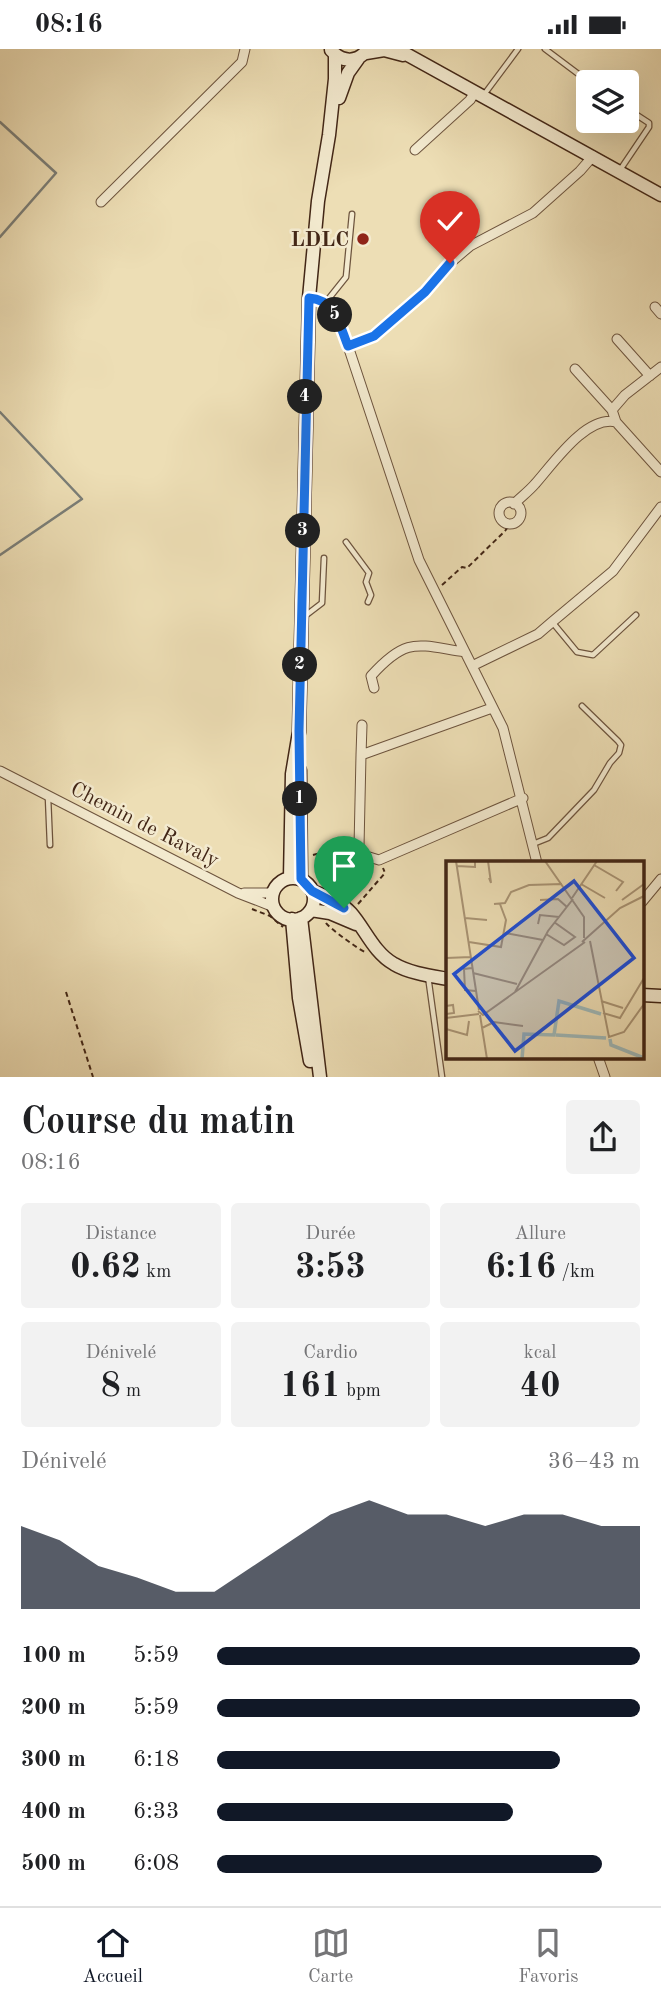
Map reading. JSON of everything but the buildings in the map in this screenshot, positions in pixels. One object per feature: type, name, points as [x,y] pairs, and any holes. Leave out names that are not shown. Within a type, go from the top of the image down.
[{"type":"main road","points":[[397,49],[661,195]]},
{"type":"main road","points":[[332,52],[348,61],[364,53],[384,51],[410,57]]},
{"type":"main road","points":[[295,879],[309,298],[318,201],[335,79],[332,52]]},
{"type":"main road","points":[[329,135],[342,87],[364,53]]},
{"type":"main road","points":[[295,879],[344,908],[384,957],[394,965],[446,979]]},
{"type":"main road","points":[[295,879],[278,885],[273,893],[274,907],[283,917],[345,918],[359,926]]},
{"type":"main road","points":[[312,891],[314,900],[303,919],[299,998],[312,1076]]},
{"type":"main road","points":[[303,919],[320,1076]]},
{"type":"street","points":[[101,202],[242,62],[245,49]]},
{"type":"street","points":[[415,150],[479,94]]},
{"type":"street","points":[[348,346],[374,336],[425,292],[450,263],[470,246],[533,213],[593,156]]},
{"type":"street","points":[[309,298],[326,302],[332,308],[348,346],[419,560],[503,728],[523,798],[537,861]]},
{"type":"street","points":[[617,339],[650,376]]},
{"type":"street","points":[[612,410],[625,395],[661,367]]},
{"type":"street","points":[[575,369],[612,410],[616,422],[661,472]]},
{"type":"street","points":[[514,503],[535,484],[569,445],[602,421],[616,422]]},
{"type":"street","points":[[505,503],[514,503],[520,508],[520,516],[510,524],[501,519],[499,511],[505,503]]},
{"type":"street","points":[[472,666],[538,633],[552,622],[612,571],[661,506]]},
{"type":"street","points":[[374,688],[371,676],[397,651],[413,645],[465,652]]},
{"type":"street","points":[[361,755],[492,708]]},
{"type":"street","points":[[362,725],[359,847],[366,856],[379,860],[523,798]]},
{"type":"street","name":"Chemin de Ravaly","points":[[0,771],[237,893],[274,907]]},
{"type":"street","points":[[644,900],[661,879]]},
{"type":"street","points":[[237,893],[273,893]]},
{"type":"street","points":[[599,1059],[605,1076]]},
{"type":"lane","points":[[479,94],[518,49]]},
{"type":"lane","points":[[545,49],[576,72]]},
{"type":"lane","points":[[619,171],[649,127],[649,123],[639,116]]},
{"type":"lane","points":[[326,302],[346,277],[352,214]]},
{"type":"lane","points":[[346,542],[369,573],[366,582],[371,595],[368,602]]},
{"type":"lane","points":[[302,619],[322,603],[324,558]]},
{"type":"lane","points":[[552,622],[578,652],[593,655],[636,615]]},
{"type":"lane","points":[[533,844],[548,838],[594,790],[619,753],[621,745],[618,741],[582,706]]},
{"type":"lane","points":[[48,796],[50,845]]},
{"type":"lane","points":[[428,976],[442,1076]]},
{"type":"path","points":[[435,591],[462,568],[467,568],[510,524]]},
{"type":"path","points":[[303,857],[359,842]]},
{"type":"path","points":[[353,911],[385,873],[379,860]]},
{"type":"path","points":[[256,911],[270,916],[279,926],[303,919],[347,938],[359,951],[384,957]]},
{"type":"path","points":[[66,992],[93,1076]]},
{"type":"waterway","points":[[0,122],[56,173],[0,237]]},
{"type":"waterway","points":[[0,412],[82,499],[0,555]]},
{"type":"place","name":"LDLC","points":[[363,239]]},
{"type":"route","points":[[344,908],[312,891],[301,879],[299,731],[309,298],[326,302],[332,308],[348,346],[374,336],[425,292],[450,263]]}]
